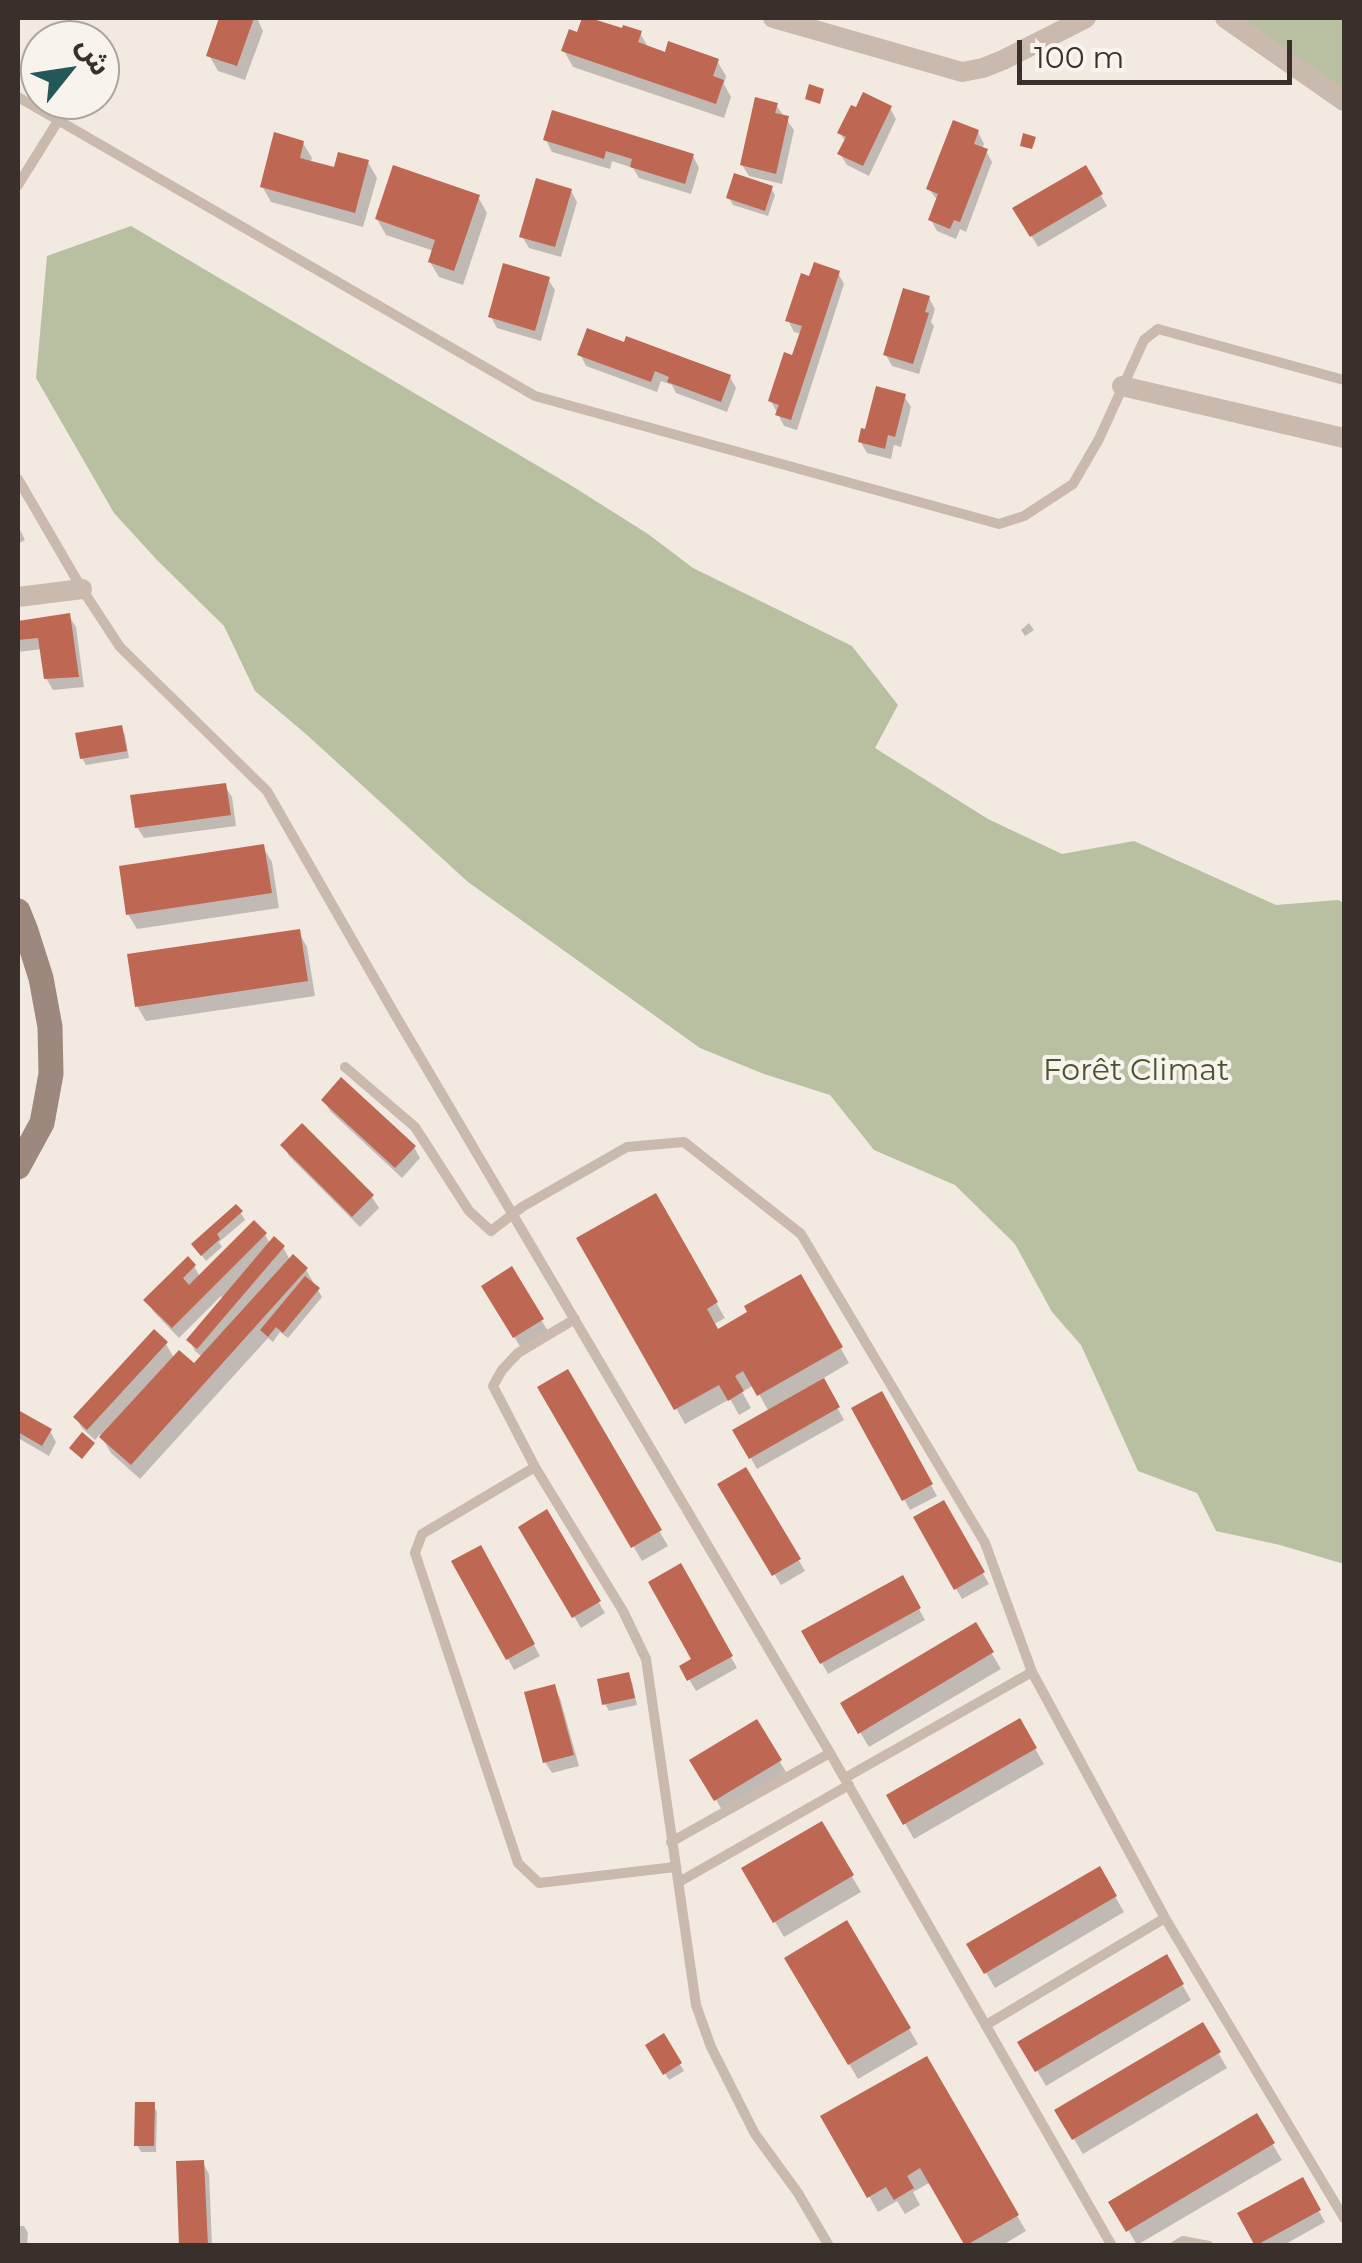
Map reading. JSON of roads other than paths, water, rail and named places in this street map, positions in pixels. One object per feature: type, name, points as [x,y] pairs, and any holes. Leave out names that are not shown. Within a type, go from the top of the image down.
[{"type":"main road","points":[[18,911],[41,978],[50,1027],[51,1074],[42,1123],[18,1167]]},
{"type":"street","points":[[773,18],[962,72],[1003,60],[1086,18]]},
{"type":"street","points":[[1225,18],[1344,101]]},
{"type":"street","points":[[1122,386],[1344,438]]},
{"type":"street","points":[[18,597],[82,589]]},
{"type":"lane","points":[[18,185],[58,120],[535,396],[1000,524],[1024,516],[1073,484],[1099,439],[1144,340],[1158,329],[1344,380]]},
{"type":"lane","points":[[18,478],[120,648],[266,791],[830,1752],[1112,2246]]},
{"type":"lane","points":[[345,1067],[416,1127],[468,1212],[491,1231],[627,1147],[684,1142],[801,1234],[985,1543],[1032,1672],[1165,1918],[1344,2218]]},
{"type":"lane","points":[[575,1319],[518,1353],[493,1386],[535,1467],[623,1611],[646,1660],[696,2004],[711,2047],[755,2134],[798,2194],[828,2246]]},
{"type":"lane","points":[[535,1467],[422,1534],[414,1553],[518,1863],[539,1883],[675,1867]]},
{"type":"lane","points":[[679,1882],[1032,1672]]},
{"type":"lane","points":[[671,1842],[830,1752]]},
{"type":"lane","points":[[986,2025],[1165,1918]]},
{"type":"lane","points":[[1174,2246],[1183,2241],[1209,2246]]},
{"type":"park label","name":"Forêt Climat","points":[[1136,1071]]}]
